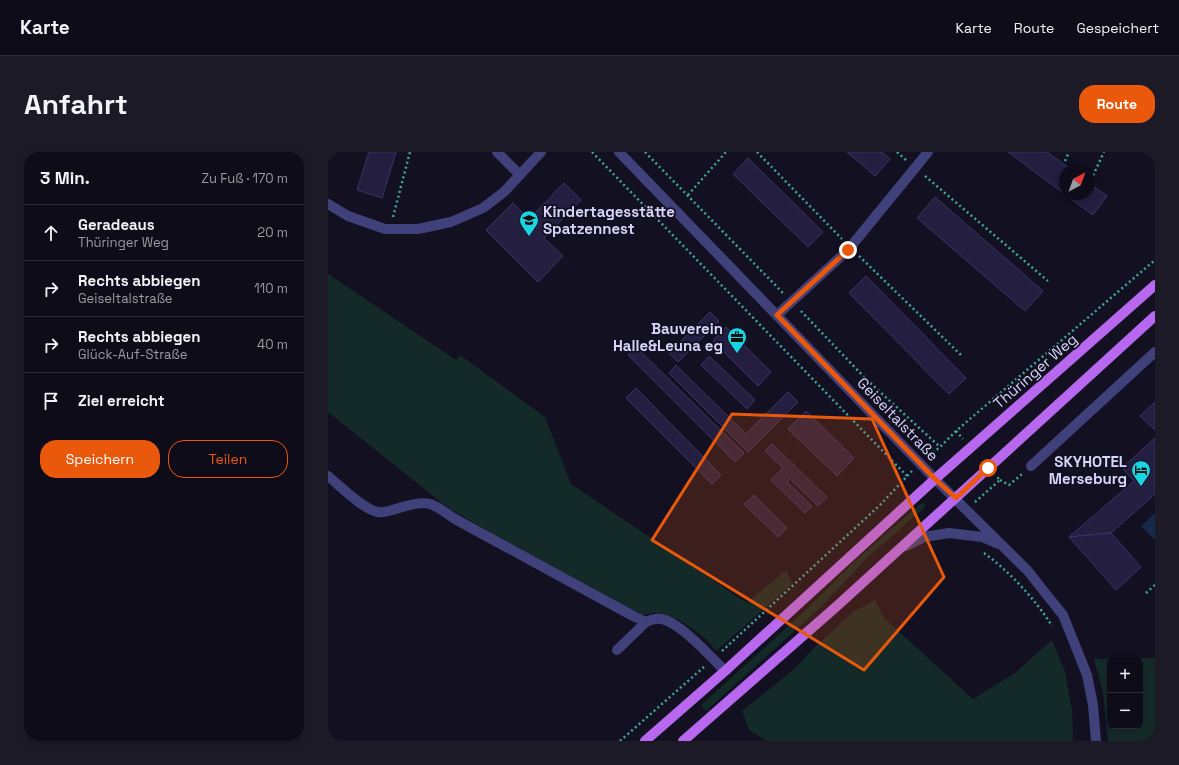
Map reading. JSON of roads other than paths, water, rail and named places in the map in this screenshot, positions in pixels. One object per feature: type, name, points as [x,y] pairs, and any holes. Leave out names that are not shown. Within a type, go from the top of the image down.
[{"type":"main road","name":"Thüringer Weg","points":[[645,741],[725,671],[935,479],[1155,285]]},
{"type":"main road","points":[[683,741],[956,498],[1155,316]]},
{"type":"street","points":[[497,152],[520,175]]},
{"type":"street","points":[[328,204],[348,216],[385,229],[418,229],[451,222],[483,208],[504,192],[541,152]]},
{"type":"street","name":"Geiseltalstraße","points":[[619,152],[920,464],[1028,571],[1063,616],[1086,675],[1093,705],[1096,741]]},
{"type":"street","points":[[777,315],[848,250],[928,152]]},
{"type":"street","points":[[1032,466],[1155,352]]},
{"type":"street","points":[[328,476],[366,507],[378,512],[392,511],[417,503],[430,503],[469,527],[646,622]]},
{"type":"street","points":[[898,550],[924,536],[949,533],[982,537],[1003,546]]},
{"type":"street","points":[[617,650],[646,622],[660,618],[670,622],[682,630],[725,671]]},
{"type":"water","points":[[1155,513],[1155,540],[1141,526]]},
{"type":"place","name":"Kindertagesstätte Spatzennest","points":[[529,237]]},
{"type":"place","name":"Bauverein Halle&Leuna eg","points":[[737,354]]},
{"type":"place","name":"SKYHOTEL Merseburg","points":[[1141,487]]}]
